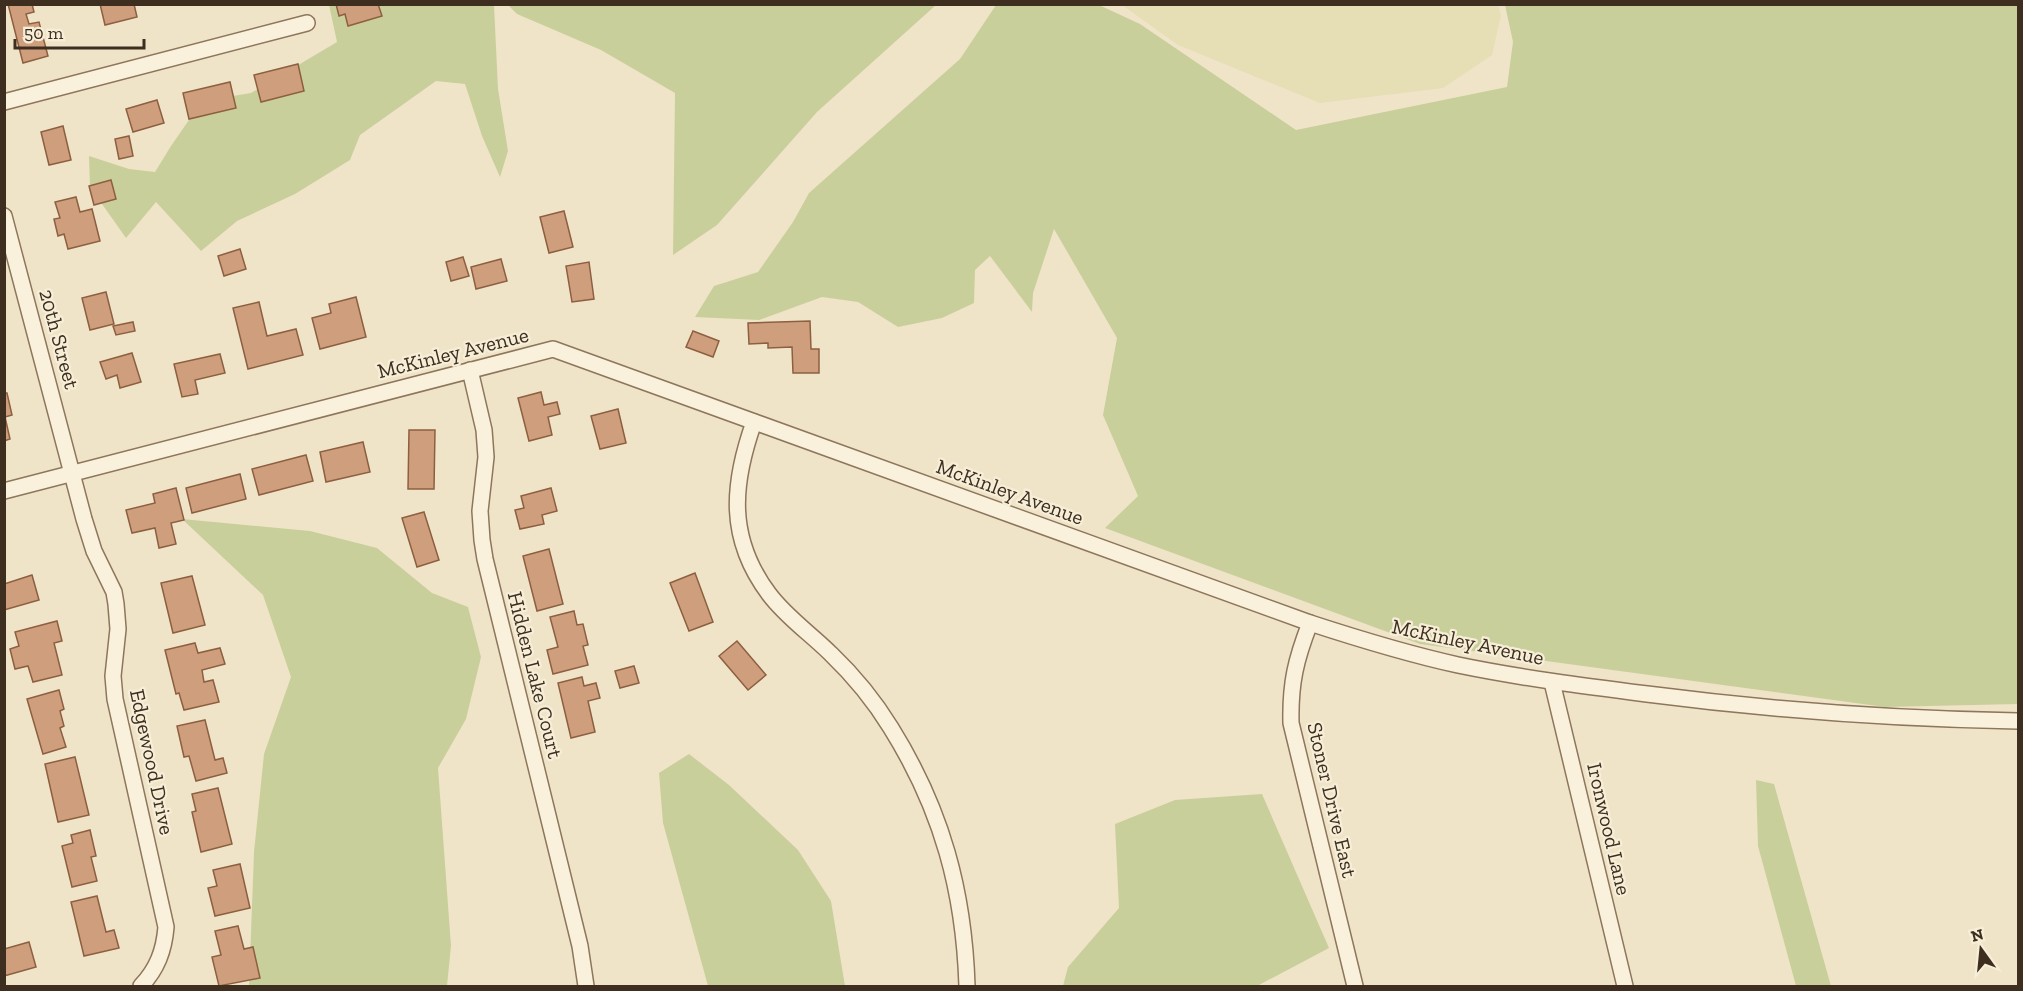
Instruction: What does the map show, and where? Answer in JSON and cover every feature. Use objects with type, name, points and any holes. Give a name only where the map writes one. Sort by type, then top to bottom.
[{"type":"street","points":[[4,102],[307,23]]},
{"type":"street","name":"20th Street","points":[[4,216],[72,473]]},
{"type":"street","name":"McKinley Avenue","points":[[4,490],[553,349],[1310,623],[1394,649],[1446,662],[1552,682],[1719,703],[1832,714],[1938,720],[2019,721]]},
{"type":"street","name":"Hidden Lake Court","points":[[470,370],[484,430],[486,457],[480,511],[483,549],[580,946],[586,987]]},
{"type":"street","points":[[754,422],[739,468],[736,493],[738,522],[745,549],[756,574],[770,595],[787,614],[833,655],[863,689],[890,726],[913,765],[933,808],[949,854],[963,921],[967,987]]},
{"type":"street","name":"Edgewood Drive","points":[[72,473],[94,551],[114,592],[118,629],[113,676],[115,699],[165,919],[164,945],[159,961],[141,987]]},
{"type":"street","name":"Stoner Drive East","points":[[1310,623],[1293,674],[1290,699],[1291,723],[1354,987]]},
{"type":"street","name":"Ironwood Lane","points":[[1552,682],[1624,987]]},
{"type":"shaded area","points":[[1498,4],[1501,15],[1492,55],[1443,88],[1320,103],[1178,45],[1122,5]]},
{"type":"green space","points":[[329,5],[494,5],[498,89],[508,151],[500,177],[482,136],[465,84],[436,81],[360,135],[350,160],[295,194],[237,221],[201,251],[156,202],[126,238],[90,187],[89,156],[129,169],[155,172],[202,101],[251,93],[337,42]]},
{"type":"green space","points":[[508,5],[936,5],[817,112],[717,225],[673,255],[675,93],[601,50],[517,14]]},
{"type":"green space","points":[[996,5],[1099,5],[1140,24],[1296,130],[1507,87],[1513,42],[1505,5],[2018,5],[2018,704],[1885,707],[1420,644],[1105,528],[1138,496],[1103,415],[1117,338],[1054,229],[1033,293],[1032,312],[990,256],[975,270],[974,303],[942,318],[898,327],[858,302],[822,297],[759,320],[695,317],[714,286],[758,272],[793,222],[809,193],[960,59]]},
{"type":"green space","points":[[182,519],[310,531],[377,548],[432,593],[468,607],[481,657],[466,719],[438,768],[451,946],[447,986],[249,986],[254,852],[264,754],[291,677],[263,595]]},
{"type":"green space","points":[[689,754],[729,785],[798,850],[831,901],[845,986],[708,986],[663,823],[659,773]]},
{"type":"green space","points":[[1756,780],[1774,784],[1831,986],[1796,986],[1758,846]]},
{"type":"green space","points":[[1262,794],[1329,948],[1257,986],[1063,986],[1068,967],[1119,908],[1115,824],[1175,800]]},
{"type":"building","points":[[8,4],[32,4],[34,12],[26,14],[29,24],[39,22],[48,56],[23,63]]},
{"type":"building","points":[[100,4],[134,4],[137,17],[105,25]]},
{"type":"building","points":[[336,4],[378,4],[382,16],[348,26],[345,14],[339,16]]},
{"type":"building","points":[[298,64],[304,91],[261,102],[254,75]]},
{"type":"building","points":[[230,82],[236,108],[189,119],[183,93]]},
{"type":"building","points":[[157,100],[164,123],[133,132],[126,109]]},
{"type":"building","points":[[63,126],[71,160],[49,165],[41,132]]},
{"type":"building","points":[[129,136],[133,156],[119,159],[115,139]]},
{"type":"building","points":[[111,180],[116,199],[94,205],[89,186]]},
{"type":"building","points":[[76,197],[80,212],[92,209],[100,241],[68,249],[64,234],[58,236],[54,219],[60,218],[55,202]]},
{"type":"building","points":[[564,211],[573,247],[549,253],[540,217]]},
{"type":"building","points":[[240,249],[246,269],[224,276],[218,256]]},
{"type":"building","points":[[463,257],[469,276],[451,281],[446,262]]},
{"type":"building","points":[[501,259],[507,281],[476,289],[471,267]]},
{"type":"building","points":[[589,262],[594,299],[572,302],[566,266]]},
{"type":"building","points":[[106,292],[114,324],[90,330],[82,298]]},
{"type":"building","points":[[356,297],[366,337],[320,349],[312,318],[331,313],[329,304]]},
{"type":"building","points":[[259,302],[267,336],[296,329],[303,355],[248,369],[233,308]]},
{"type":"building","points":[[810,321],[811,349],[819,349],[819,373],[793,373],[792,347],[768,348],[768,343],[749,344],[748,323]]},
{"type":"building","points":[[133,322],[135,331],[116,335],[113,326]]},
{"type":"building","points":[[693,331],[719,341],[713,357],[686,347]]},
{"type":"building","points":[[132,353],[141,382],[120,388],[117,375],[106,379],[100,362]]},
{"type":"building","points":[[220,354],[225,373],[195,380],[198,394],[182,397],[174,364]]},
{"type":"building","points":[[541,392],[544,405],[557,402],[560,414],[548,417],[552,435],[529,441],[518,398]]},
{"type":"building","points":[[4,393],[7,393],[12,415],[5,417],[10,439],[4,441]]},
{"type":"building","points":[[618,409],[626,443],[600,449],[591,416]]},
{"type":"building","points":[[409,430],[435,430],[434,489],[408,489]]},
{"type":"building","points":[[363,442],[370,472],[326,482],[320,452]]},
{"type":"building","points":[[306,455],[313,481],[259,495],[252,469]]},
{"type":"building","points":[[240,474],[246,499],[192,513],[186,488]]},
{"type":"building","points":[[176,488],[184,520],[171,523],[176,544],[159,548],[155,528],[132,533],[126,510],[155,503],[153,494]]},
{"type":"building","points":[[551,488],[557,511],[542,515],[544,524],[520,529],[515,510],[524,508],[521,496]]},
{"type":"building","points":[[424,512],[439,560],[417,567],[402,518]]},
{"type":"building","points":[[549,549],[563,604],[537,611],[523,556]]},
{"type":"building","points":[[695,573],[713,622],[689,631],[670,583]]},
{"type":"building","points":[[32,575],[39,600],[4,610],[4,584]]},
{"type":"building","points":[[192,576],[205,625],[173,633],[161,583]]},
{"type":"building","points":[[574,611],[577,625],[583,624],[588,645],[583,646],[588,665],[553,674],[547,650],[558,647],[550,617]]},
{"type":"building","points":[[57,621],[62,641],[54,643],[62,675],[33,682],[28,666],[15,669],[10,649],[19,646],[15,632]]},
{"type":"building","points":[[737,641],[766,675],[748,690],[719,656]]},
{"type":"building","points":[[195,643],[198,653],[220,648],[225,664],[202,670],[204,682],[213,680],[219,702],[184,710],[179,693],[176,694],[165,650]]},
{"type":"building","points":[[634,666],[639,683],[620,688],[615,671]]},
{"type":"building","points":[[582,677],[584,686],[596,683],[600,698],[588,701],[595,732],[571,738],[558,683]]},
{"type":"building","points":[[59,690],[64,709],[60,711],[64,726],[60,728],[66,747],[43,754],[27,699]]},
{"type":"building","points":[[205,720],[215,760],[223,758],[227,773],[196,781],[189,756],[184,757],[177,726]]},
{"type":"building","points":[[75,757],[89,815],[58,822],[45,764]]},
{"type":"building","points":[[218,788],[232,844],[201,852],[192,812],[196,811],[192,794]]},
{"type":"building","points":[[90,830],[96,856],[91,857],[97,881],[72,887],[62,846],[73,843],[71,835]]},
{"type":"building","points":[[240,864],[250,908],[215,916],[208,888],[217,886],[213,870]]},
{"type":"building","points":[[97,896],[106,932],[114,930],[119,948],[84,956],[71,902]]},
{"type":"building","points":[[238,926],[244,949],[253,947],[260,978],[219,986],[212,957],[221,955],[215,931]]},
{"type":"building","points":[[29,942],[36,967],[4,976],[4,949]]}]
